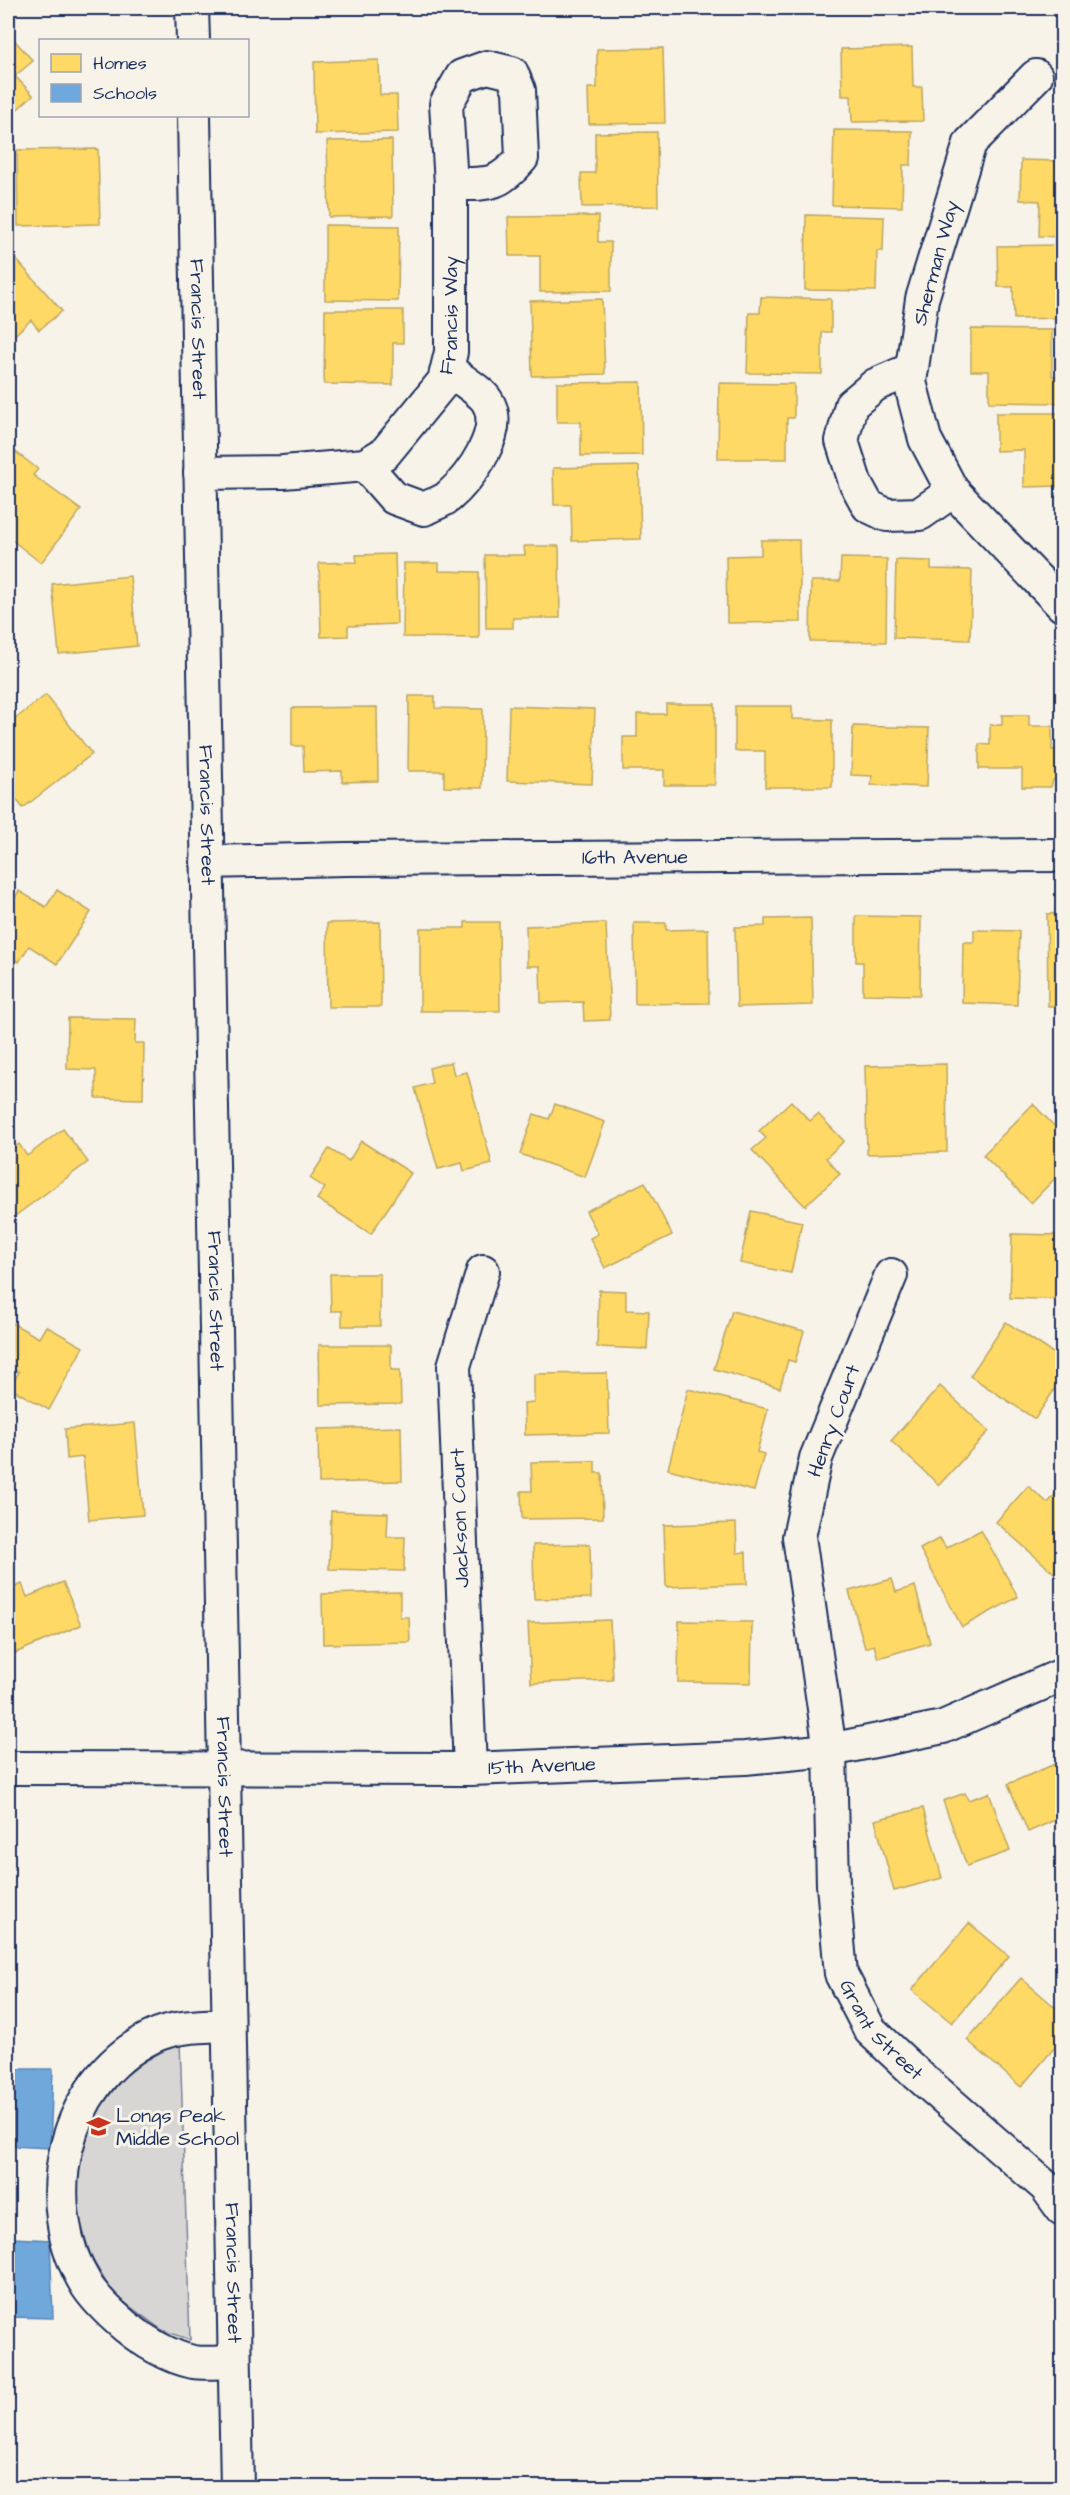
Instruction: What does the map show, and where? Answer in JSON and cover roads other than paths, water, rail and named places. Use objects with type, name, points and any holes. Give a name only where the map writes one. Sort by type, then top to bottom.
[{"type":"street","points":[[192,8],[193,39]]},
{"type":"street","name":"Sherman Way","points":[[1036,76],[970,143],[922,299],[910,382],[925,439],[953,491],[1062,605]]},
{"type":"street","name":"Francis Street","points":[[194,117],[237,2487]]},
{"type":"street","name":"Francis Way","points":[[365,465],[385,453],[444,381],[448,369],[452,352],[452,184]]},
{"type":"street","points":[[200,473],[284,472],[365,465],[394,498],[424,509],[447,498],[477,466],[490,436],[493,420],[487,400],[448,369]]},
{"type":"street","points":[[912,369],[875,386],[851,405],[842,441],[855,482],[868,506],[887,515],[920,514],[953,491]]},
{"type":"street","name":"16th Avenue","points":[[207,862],[346,859],[1062,855]]},
{"type":"street","name":"Jackson Court","points":[[471,1769],[454,1366],[483,1271]]},
{"type":"street","name":"Henry Court","points":[[830,1750],[800,1537],[816,1458],[891,1275]]},
{"type":"street","name":"15th Avenue","points":[[8,1768],[471,1769],[745,1758],[830,1750],[943,1727],[1062,1674]]},
{"type":"street","name":"Grant Street","points":[[830,1750],[833,1885],[841,1974],[870,2030],[918,2075],[1057,2189]]},
{"type":"street","points":[[228,2025],[188,2027],[154,2036],[124,2053],[84,2100],[72,2129],[60,2193],[64,2226],[74,2259],[88,2287],[110,2313],[141,2339],[175,2355],[193,2362],[234,2362]]},
{"type":"place","name":"Longs Peak Middle School","points":[[98,2127]]}]
